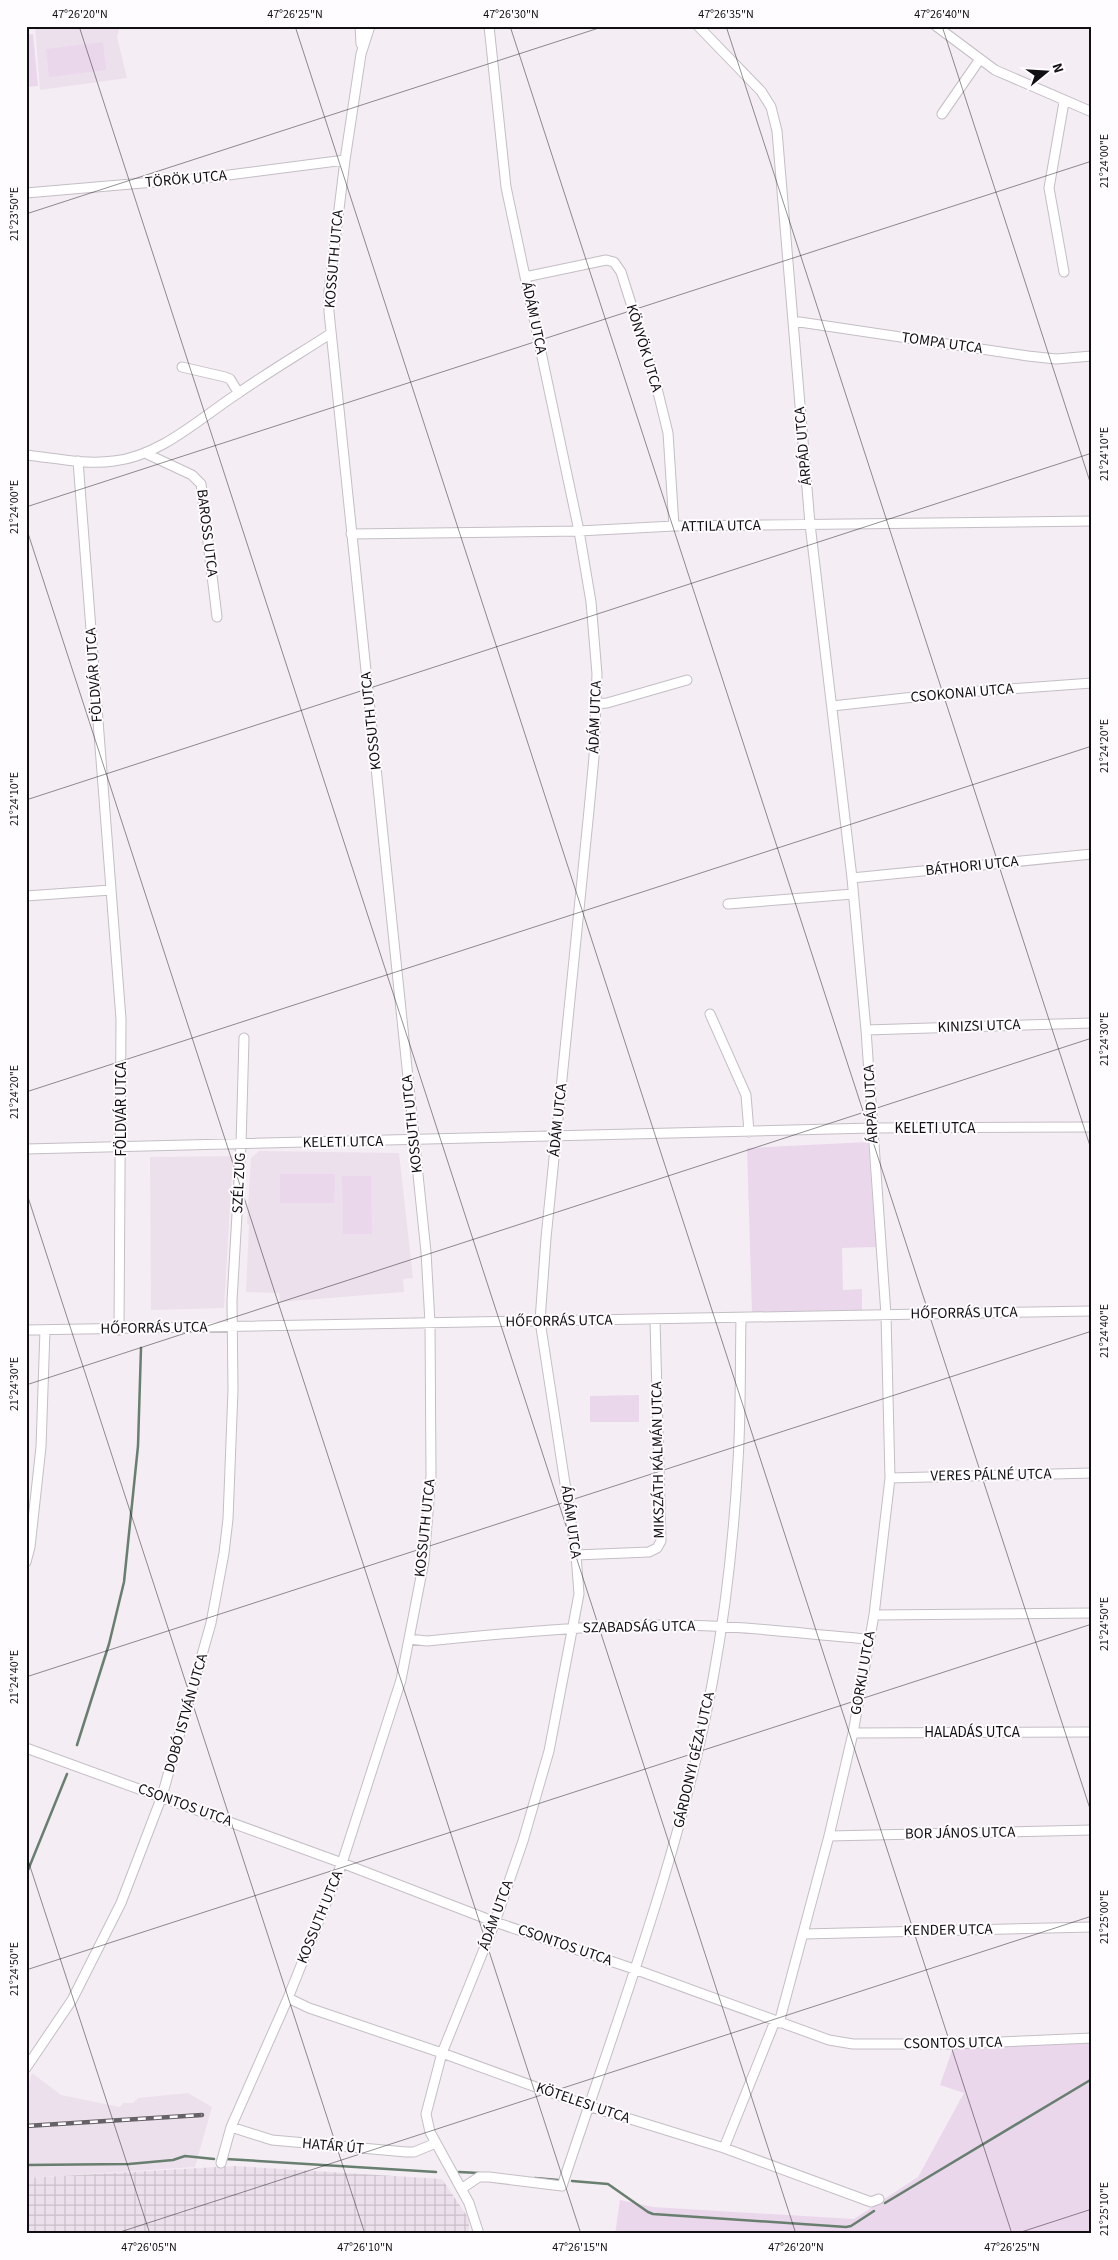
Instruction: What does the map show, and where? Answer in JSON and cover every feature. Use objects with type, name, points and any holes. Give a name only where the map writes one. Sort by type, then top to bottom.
[{"type":"street","points":[[361,26],[369,26]]},
{"type":"street","name":"KOSSUTH UTCA","points":[[221,2164],[231,2127],[288,1998],[342,1863],[401,1680],[424,1561],[431,1476],[430,1323],[426,1252],[330,334],[329,291],[360,54],[361,26]]},
{"type":"street","name":"KOSSUTH UTCA","points":[[360,54],[369,26]]},
{"type":"street","name":"ÁDÁM UTCA","points":[[479,2234],[475,2217],[430,2132],[426,2114],[442,2053],[495,1922],[523,1842],[549,1750],[579,1585],[540,1321],[556,1136],[594,756],[597,674],[591,602],[579,531],[506,187],[490,26]]},
{"type":"street","name":"ÁRPÁD UTCA","points":[[698,26],[761,91],[774,116],[810,524],[852,878],[866,1030],[886,1315]]},
{"type":"street","points":[[936,26],[995,70],[1064,102],[1092,112]]},
{"type":"street","points":[[942,114],[980,59]]},
{"type":"street","points":[[1064,102],[1050,188],[1064,272]]},
{"type":"street","name":"TÖRÖK UTCA","points":[[26,192],[213,177],[345,160]]},
{"type":"street","name":"KÖNYÖK UTCA","points":[[525,277],[606,260],[614,262],[621,272],[654,376],[668,433],[674,526]]},
{"type":"street","name":"TOMPA UTCA","points":[[793,321],[1037,357],[1056,359],[1092,356]]},
{"type":"street","points":[[26,455],[78,461],[114,461],[145,453],[167,442],[238,392],[330,334]]},
{"type":"street","points":[[182,367],[225,377],[234,383],[238,392]]},
{"type":"street","name":"BAROSS UTCA","points":[[145,453],[192,475],[201,484],[217,617]]},
{"type":"street","name":"FÖLDVÁR UTCA","points":[[78,461],[121,1019],[119,1330]]},
{"type":"street","name":"ATTILA UTCA","points":[[351,534],[579,531],[674,526],[1092,521]]},
{"type":"street","points":[[595,704],[607,703],[687,680]]},
{"type":"street","name":"CSOKONAI UTCA","points":[[832,706],[950,693],[1092,683]]},
{"type":"street","name":"BÁTHORI UTCA","points":[[852,878],[1092,854]]},
{"type":"street","points":[[26,896],[111,890]]},
{"type":"street","points":[[728,904],[853,894]]},
{"type":"street","points":[[710,1014],[746,1095],[749,1132]]},
{"type":"street","name":"KINIZSI UTCA","points":[[866,1030],[1092,1023]]},
{"type":"street","name":"SZÉL ZUG","points":[[233,1327],[232,1301],[241,1144],[244,1038]]},
{"type":"street","name":"KELETI UTCA","points":[[26,1149],[872,1128],[1092,1128]]},
{"type":"street","name":"HŐFORRÁS UTCA","points":[[26,1330],[119,1330],[1092,1311]]},
{"type":"street","name":"GORKIJ UTCA","points":[[724,2148],[777,2022],[804,1934],[853,1733],[874,1615],[890,1478],[886,1315]]},
{"type":"street","name":"GÁRDONYI GÉZA UTCA","points":[[461,2189],[479,2177],[562,2186],[634,1968],[680,1820],[703,1725],[720,1627],[728,1571],[738,1461],[741,1318]]},
{"type":"street","name":"MIKSZÁTH KÁLMÁN UTCA","points":[[576,1555],[649,1552],[657,1548],[661,1541],[655,1320]]},
{"type":"street","name":"DOBÓ ISTVÁN UTCA","points":[[26,2068],[72,2000],[99,1949],[120,1903],[162,1796],[212,1624],[229,1509],[233,1327]]},
{"type":"street","points":[[26,1562],[30,1547],[41,1447],[45,1330]]},
{"type":"street","name":"VERES PÁLNÉ UTCA","points":[[890,1478],[1092,1473]]},
{"type":"street","points":[[874,1615],[1092,1613]]},
{"type":"street","name":"SZABADSÁG UTCA","points":[[409,1639],[427,1641],[572,1628],[674,1625],[869,1639]]},
{"type":"street","name":"HALADÁS UTCA","points":[[853,1733],[1092,1732]]},
{"type":"street","name":"CSONTOS UTCA","points":[[26,1748],[162,1796],[495,1922],[634,1968],[829,2040],[852,2044],[951,2044],[1092,2038]]},
{"type":"street","name":"BOR JÁNOS UTCA","points":[[829,1836],[1092,1830]]},
{"type":"street","name":"KENDER UTCA","points":[[804,1934],[1092,1927]]},
{"type":"street","name":"KÖTELESI UTCA","points":[[288,1998],[309,2008],[442,2053],[588,2106],[724,2148],[870,2202],[879,2200]]},
{"type":"street","name":"HATÁR ÚT","points":[[231,2127],[272,2140],[388,2151],[414,2152],[436,2143]]},
{"type":"shaded area","points":[[35,26],[120,26],[117,37],[127,78],[40,90]]},
{"type":"shaded area","points":[[33,34],[38,86],[26,87],[26,35]]},
{"type":"shaded area","points":[[103,42],[106,70],[49,77],[46,49]]},
{"type":"shaded area","points":[[868,1142],[876,1247],[842,1248],[843,1290],[862,1289],[862,1310],[752,1312],[747,1148]]},
{"type":"shaded area","points":[[259,1151],[399,1153],[413,1278],[403,1279],[404,1292],[280,1302],[279,1293],[246,1292],[249,1225],[247,1224],[251,1158]]},
{"type":"shaded area","points":[[233,1156],[224,1308],[151,1310],[150,1157]]},
{"type":"shaded area","points":[[280,1174],[335,1174],[334,1203],[280,1203]]},
{"type":"shaded area","points":[[342,1176],[371,1176],[372,1234],[343,1234]]},
{"type":"shaded area","points":[[639,1395],[639,1422],[590,1422],[590,1396]]},
{"type":"shaded area","points":[[1092,2034],[1092,2234],[615,2234],[620,2200],[653,2207],[854,2219],[918,2177],[964,2093],[940,2085],[956,2039]]},
{"type":"shaded area","points":[[32,2073],[61,2095],[120,2107],[123,2103],[133,2103],[138,2098],[188,2093],[212,2107],[195,2167],[26,2178],[26,2092]]},
{"type":"shaded area","points":[[235,2166],[442,2179],[469,2219],[469,2234],[26,2234],[26,2178]]},
{"type":"waterway","points":[[77,1745],[109,1644],[124,1582],[138,1446],[141,1348]]},
{"type":"waterway","points":[[26,1875],[67,1774]]},
{"type":"waterway","points":[[885,2203],[1092,2079]]},
{"type":"waterway","points":[[26,2165],[129,2164],[173,2160],[185,2156],[214,2159]]},
{"type":"waterway","points":[[226,2159],[436,2172]]},
{"type":"waterway","points":[[459,2172],[479,2173]]},
{"type":"waterway","points":[[535,2178],[558,2180]]},
{"type":"waterway","points":[[572,2181],[608,2184],[653,2214],[846,2227],[851,2226],[874,2211]]},
{"type":"railway","points":[[26,2126],[202,2115]]}]
